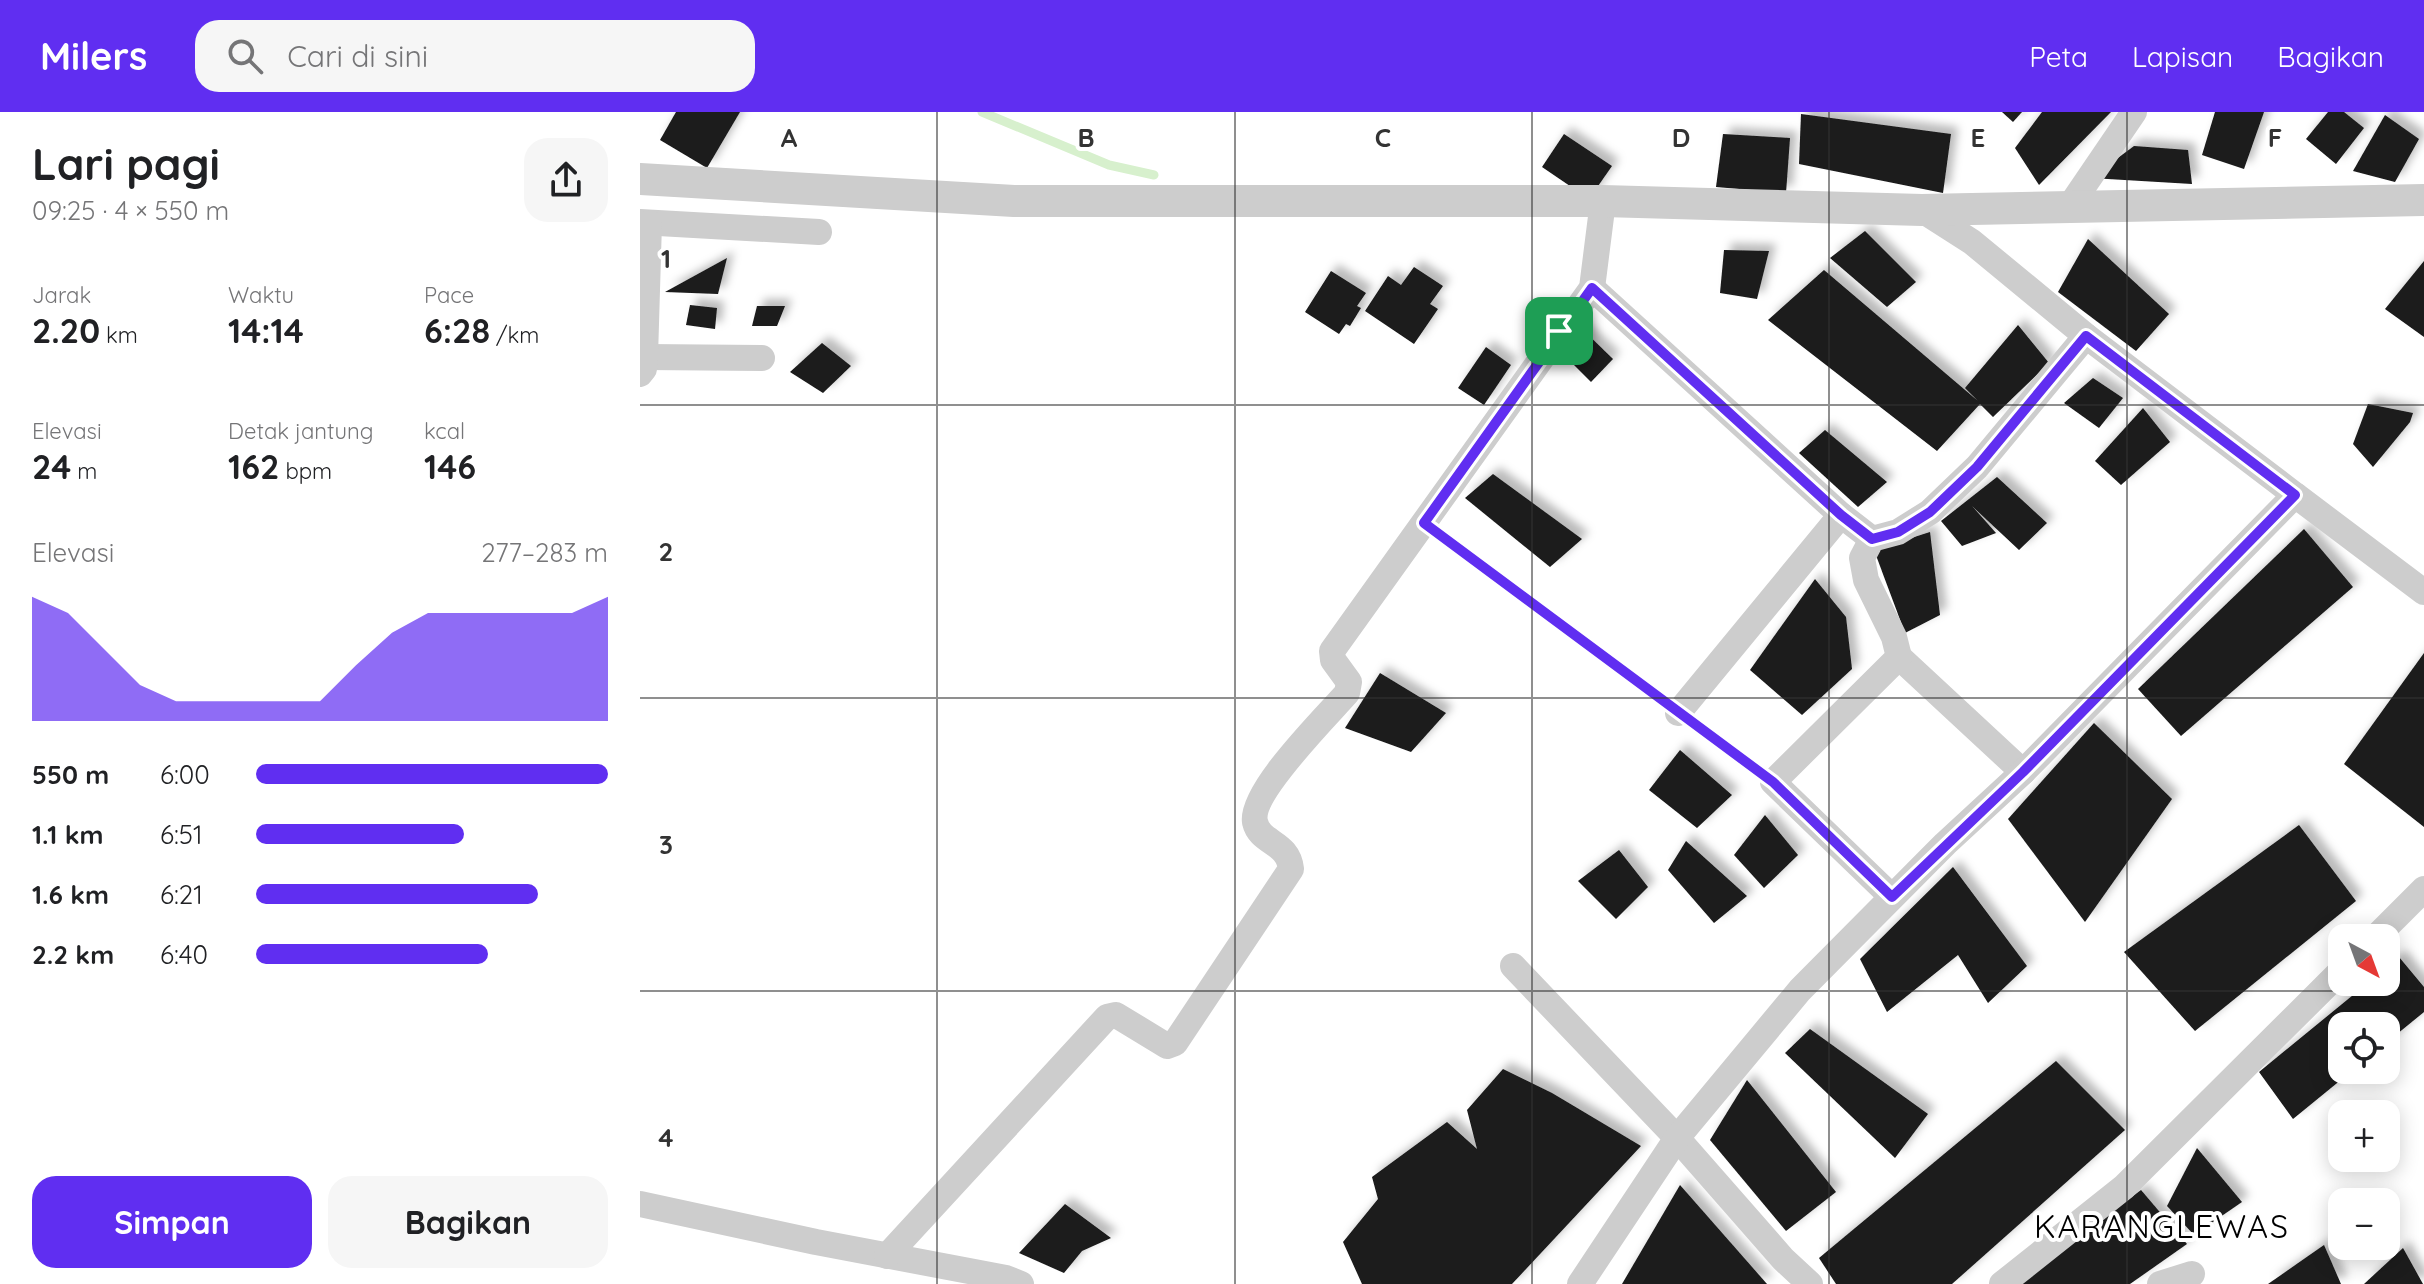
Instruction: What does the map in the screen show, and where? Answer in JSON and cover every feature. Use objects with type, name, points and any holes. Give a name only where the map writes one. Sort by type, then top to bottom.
[{"type":"street","points":[[2070,206],[2134,112]]},
{"type":"street","points":[[640,179],[1014,201],[1603,201],[1922,210],[2424,200]]},
{"type":"street","points":[[887,1256],[1107,1017],[1116,1015],[1167,1046],[1175,1043],[1291,869],[1286,851],[1261,834],[1255,825],[1254,811],[1260,797],[1347,693],[1349,682],[1333,660],[1332,651],[1592,288],[1603,201]]},
{"type":"street","points":[[1922,210],[1972,242],[2086,336],[2424,592]]},
{"type":"street","points":[[762,358],[643,365],[645,223],[819,232]]},
{"type":"street","points":[[1592,288],[1841,515],[1872,539]]},
{"type":"street","points":[[2023,772],[1899,657],[1894,637],[1866,580],[1862,558],[1872,539],[1898,532],[1930,512],[1977,467],[2086,336]]},
{"type":"street","points":[[1580,1284],[1677,1138],[1800,990],[2023,772],[2295,495]]},
{"type":"street","points":[[1678,713],[1841,515]]},
{"type":"street","points":[[1892,897],[1773,782],[1899,657]]},
{"type":"street","points":[[2389,924],[2424,889]]},
{"type":"street","points":[[1513,966],[1677,1138],[1783,1259],[1810,1284]]},
{"type":"street","points":[[2002,1284],[2124,1187],[2328,984]]},
{"type":"street","points":[[640,1204],[1006,1278],[1021,1284]]},
{"type":"street","points":[[2160,1284],[2192,1274]]},
{"type":"lane","points":[[1424,523],[1773,782]]},
{"type":"building","points":[[676,112],[740,112],[707,168],[660,140]]},
{"type":"building","points":[[2002,112],[2022,112],[2013,122]]},
{"type":"building","points":[[2042,112],[2111,112],[2039,185],[2015,148]]},
{"type":"building","points":[[2215,112],[2264,112],[2244,169],[2202,155]]},
{"type":"building","points":[[2328,112],[2344,112],[2364,128],[2336,164],[2306,139]]},
{"type":"building","points":[[1801,114],[1951,134],[1943,193],[1799,164]]},
{"type":"building","points":[[2385,115],[2419,139],[2395,182],[2353,171]]},
{"type":"building","points":[[1564,134],[1612,166],[1589,199],[1542,167]]},
{"type":"building","points":[[1723,134],[1790,138],[1786,193],[1716,187]]},
{"type":"building","points":[[2134,146],[2188,150],[2192,184],[2091,178]]},
{"type":"building","points":[[1865,231],[1916,282],[1887,307],[1830,258]]},
{"type":"building","points":[[2088,239],[2169,314],[2136,351],[2058,292]]},
{"type":"building","points":[[1724,250],[1769,251],[1757,299],[1720,293]]},
{"type":"building","points":[[727,258],[718,294],[665,292]]},
{"type":"building","points":[[2424,261],[2424,337],[2385,309]]},
{"type":"building","points":[[1414,267],[1443,286],[1430,304],[1438,309],[1414,344],[1365,311],[1388,276],[1401,285]]},
{"type":"building","points":[[1824,270],[1978,401],[1965,388],[2018,325],[2049,363],[1993,417],[1980,404],[1937,451],[1768,320]]},
{"type":"building","points":[[1331,271],[1366,293],[1357,306],[1361,308],[1350,326],[1346,324],[1339,334],[1305,312]]},
{"type":"building","points":[[690,305],[717,308],[715,329],[686,325]]},
{"type":"building","points":[[757,306],[785,306],[777,326],[752,326]]},
{"type":"building","points":[[1578,325],[1613,359],[1591,382],[1556,347]]},
{"type":"building","points":[[822,343],[851,366],[823,393],[790,372]]},
{"type":"building","points":[[1486,347],[1511,365],[1484,405],[1458,388]]},
{"type":"building","points":[[2093,378],[2123,398],[2099,428],[2064,403]]},
{"type":"building","points":[[2368,404],[2413,413],[2410,422],[2373,467],[2353,444]]},
{"type":"building","points":[[2143,408],[2170,442],[2121,485],[2095,461]]},
{"type":"building","points":[[1825,430],[1887,482],[1858,507],[1799,453]]},
{"type":"building","points":[[1493,474],[1582,539],[1550,567],[1465,498]]},
{"type":"building","points":[[1997,477],[2047,523],[2019,550],[1972,506],[1996,533],[1962,546],[1941,521]]},
{"type":"building","points":[[2304,529],[2353,587],[2181,736],[2138,689]]},
{"type":"building","points":[[1930,532],[1940,615],[1905,633],[1874,550]]},
{"type":"building","points":[[1815,579],[1846,617],[1852,669],[1802,715],[1750,670]]},
{"type":"building","points":[[2424,653],[2424,827],[2344,764]]},
{"type":"building","points":[[1380,673],[1446,713],[1411,752],[1345,728]]},
{"type":"building","points":[[2094,723],[2172,799],[2085,922],[2008,819]]},
{"type":"building","points":[[1680,750],[1732,795],[1697,828],[1649,790]]},
{"type":"building","points":[[1765,815],[1798,855],[1764,888],[1734,855]]},
{"type":"building","points":[[2299,825],[2356,901],[2195,1031],[2124,952]]},
{"type":"building","points":[[1686,841],[1747,896],[1714,923],[1668,870]]},
{"type":"building","points":[[1619,850],[1648,887],[1616,919],[1578,881]]},
{"type":"building","points":[[1953,867],[2027,966],[1988,1003],[1958,955],[1887,1012],[1860,959]]},
{"type":"building","points":[[2400,958],[2424,987],[2424,1012],[2400,1032],[2400,1012],[2332,1012],[2352,996],[2400,996]]},
{"type":"building","points":[[2328,1016],[2328,1084],[2336,1084],[2293,1119],[2259,1072]]},
{"type":"building","points":[[1810,1029],[1928,1114],[1895,1158],[1785,1053]]},
{"type":"building","points":[[2056,1061],[2125,1130],[1952,1284],[1836,1284],[1819,1258]]},
{"type":"building","points":[[1503,1069],[1552,1093],[1641,1146],[1512,1284],[1362,1284],[1343,1242],[1378,1199],[1372,1177],[1447,1122],[1477,1149],[1467,1110]]},
{"type":"building","points":[[1747,1080],[1836,1192],[1786,1231],[1710,1140]]},
{"type":"building","points":[[2197,1148],[2242,1202],[2194,1235],[2167,1206]]},
{"type":"building","points":[[1680,1185],[1767,1284],[1622,1284]]},
{"type":"building","points":[[2141,1190],[2187,1244],[2130,1284],[2017,1284]]},
{"type":"building","points":[[1065,1204],[1111,1238],[1082,1251],[1064,1273],[1019,1253]]},
{"type":"building","points":[[2324,1245],[2341,1284],[2268,1284]]},
{"type":"building","points":[[2403,1248],[2423,1284],[2364,1284],[2390,1260],[2400,1260]]},
{"type":"waterway","points":[[982,112],[1109,165],[1154,175]]},
{"type":"district","name":"KARANGLEWAS","points":[[2162,1226]]},
{"type":"route","points":[[1592,288],[1841,515],[1872,539],[1898,532],[1930,512],[1977,467],[2086,336],[2295,495],[2023,772],[1892,897],[1773,782],[1424,523],[1559,331],[1592,288]]}]
